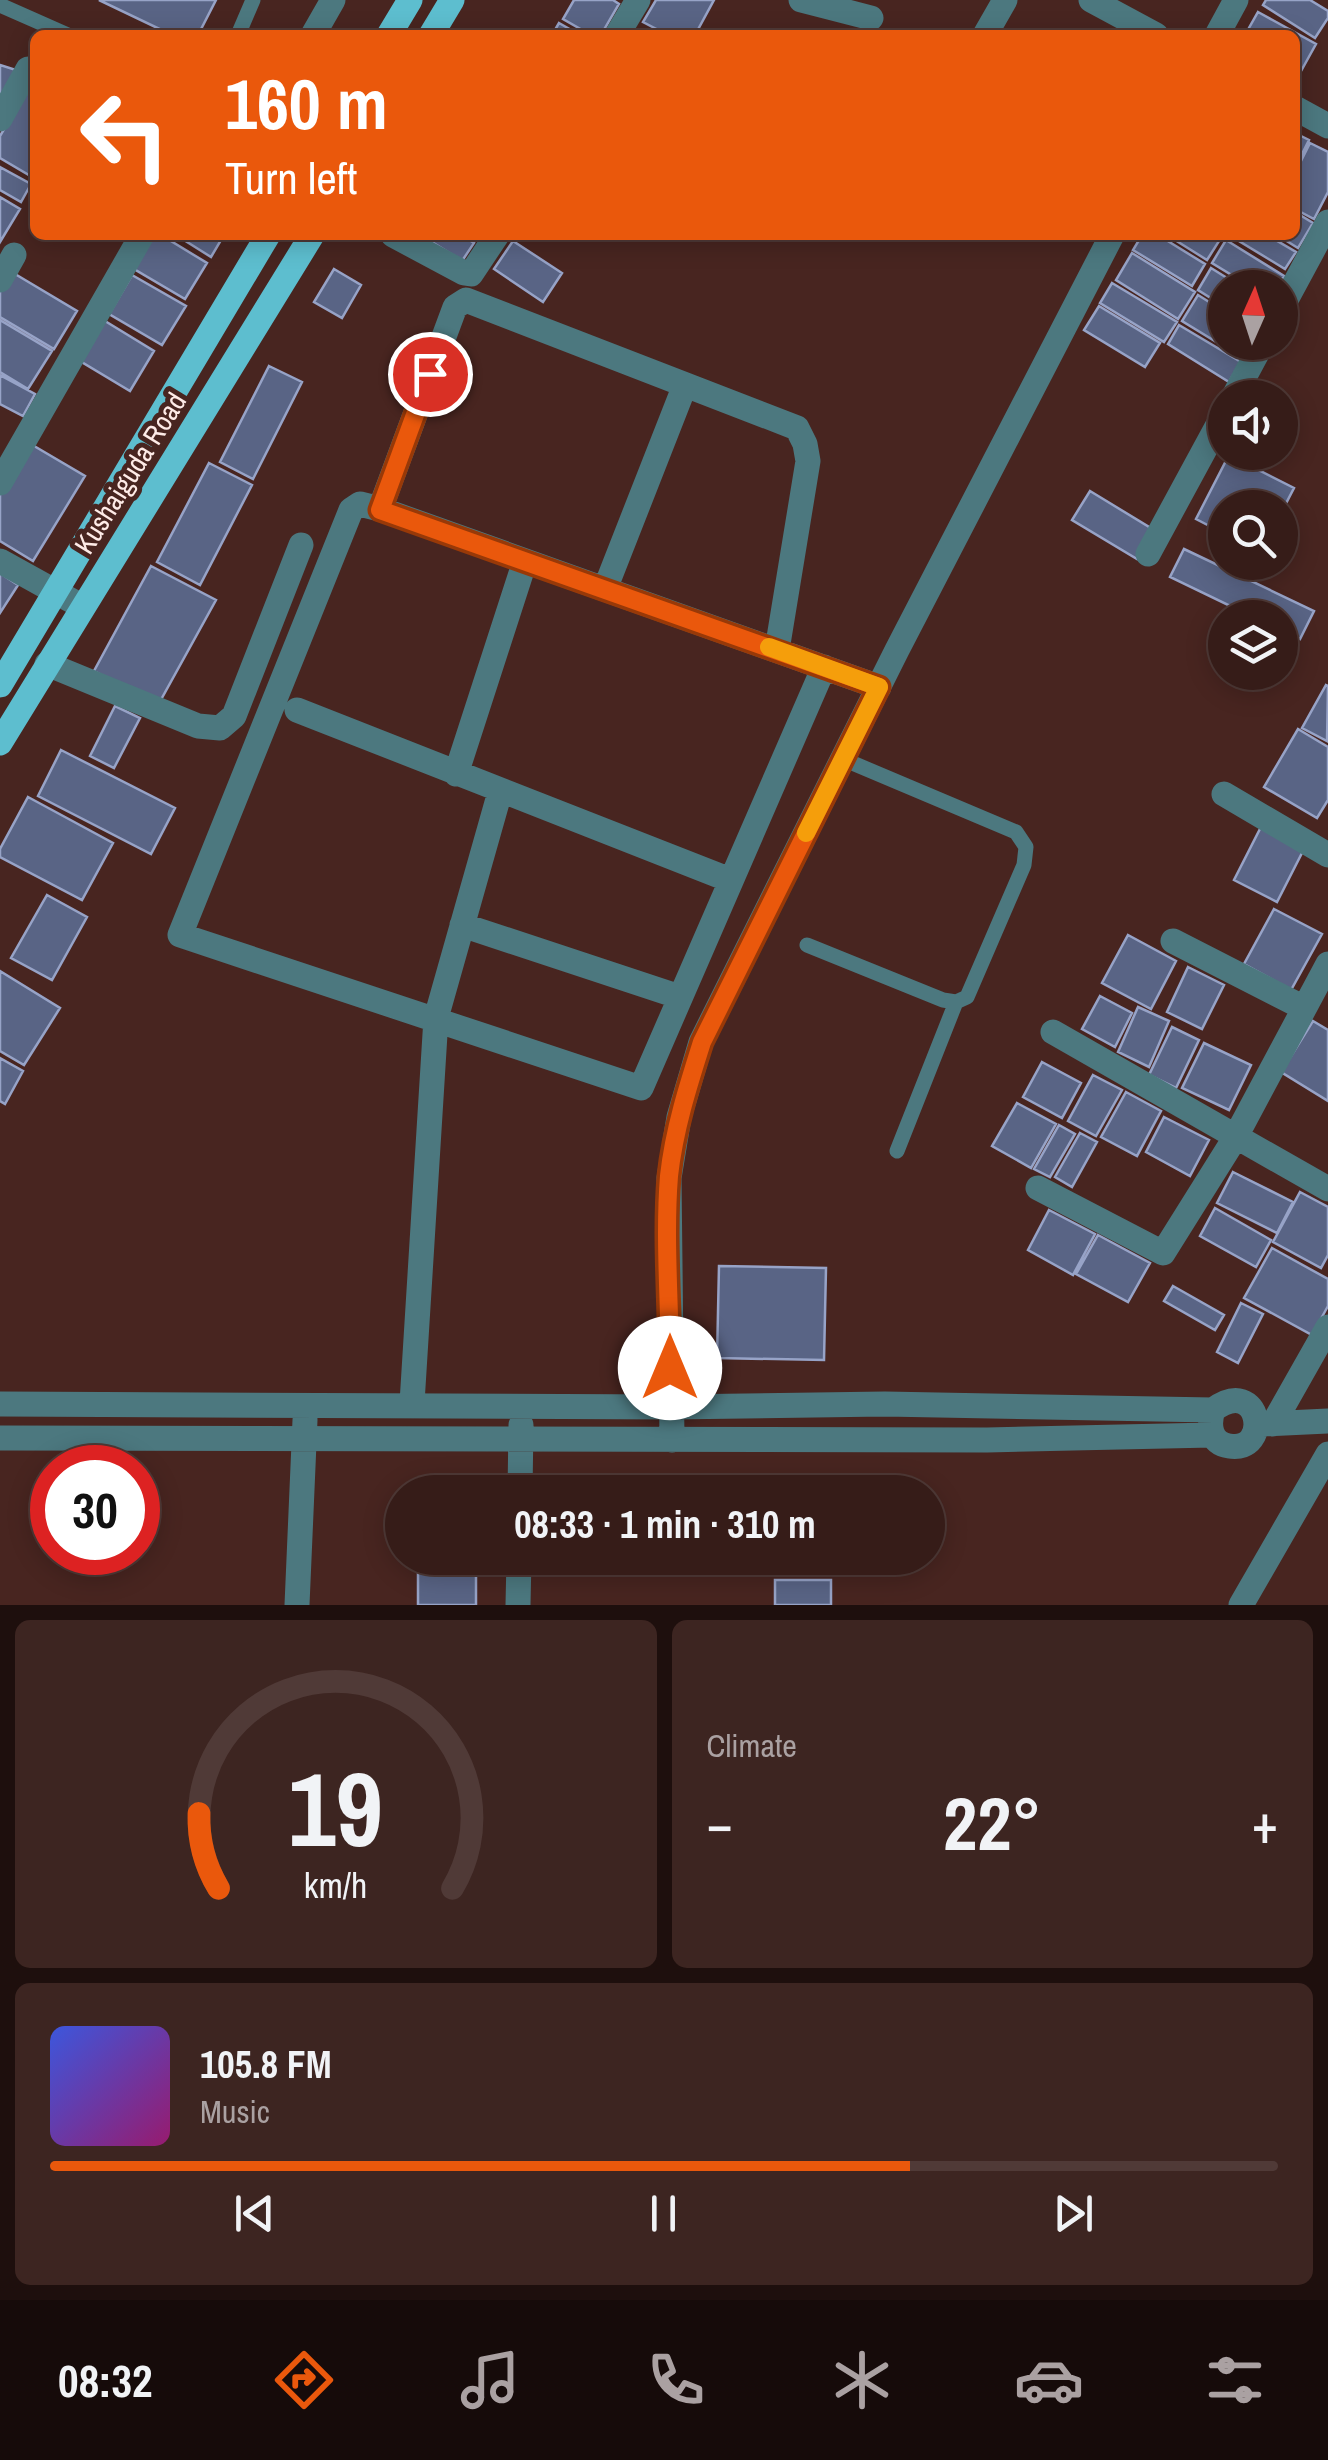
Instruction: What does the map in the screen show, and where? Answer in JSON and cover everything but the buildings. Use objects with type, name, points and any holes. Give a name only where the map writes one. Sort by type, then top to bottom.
[{"type":"main road","points":[[392,30],[410,0]]},
{"type":"main road","points":[[434,30],[452,0]]},
{"type":"main road","name":"Kushaiguda Road","points":[[0,686],[265,240]]},
{"type":"main road","name":"Kushaiguda Road","points":[[0,744],[309,240]]},
{"type":"street","points":[[315,30],[333,0]]},
{"type":"street","points":[[620,30],[638,0]]},
{"type":"street","points":[[801,0],[871,18]]},
{"type":"street","points":[[988,30],[1006,0]]},
{"type":"street","points":[[1091,0],[1147,30]]},
{"type":"street","points":[[1220,30],[1236,0]]},
{"type":"street","points":[[0,118],[28,69]]},
{"type":"street","points":[[1300,111],[1328,126]]},
{"type":"street","points":[[1298,278],[1328,222]]},
{"type":"street","points":[[0,483],[139,240]]},
{"type":"street","points":[[402,240],[472,274],[493,240]]},
{"type":"street","points":[[672,1440],[669,1178],[678,1117],[702,1042],[1109,240]]},
{"type":"street","points":[[0,280],[14,255]]},
{"type":"street","points":[[380,510],[455,307],[466,300],[797,428],[808,461],[778,650]]},
{"type":"street","points":[[605,590],[685,385]]},
{"type":"street","points":[[1148,554],[1208,443]]},
{"type":"street","points":[[824,667],[641,1088],[180,935],[351,510],[360,504],[778,650],[879,687]]},
{"type":"street","points":[[48,664],[198,726],[220,728],[234,716],[301,545]]},
{"type":"street","points":[[0,560],[83,607]]},
{"type":"street","points":[[456,774],[525,561]]},
{"type":"street","points":[[297,710],[730,880]]},
{"type":"street","points":[[412,1403],[436,1018],[500,792]]},
{"type":"street","points":[[1224,794],[1328,855]]},
{"type":"street","points":[[462,925],[680,997]]},
{"type":"street","points":[[1173,941],[1304,1008]]},
{"type":"street","points":[[1038,1188],[1163,1252],[1234,1138],[1328,964]]},
{"type":"street","points":[[1053,1032],[1328,1189]]},
{"type":"street","points":[[1212,1423],[1223,1446],[1239,1447],[1252,1439],[1328,1327]]},
{"type":"street","points":[[0,1438],[521,1441],[1150,1438],[1212,1423],[1225,1400],[1241,1400],[1265,1424]]},
{"type":"street","points":[[297,1605],[306,1403]]},
{"type":"street","points":[[0,1404],[885,1404],[1149,1410],[1212,1423]]},
{"type":"street","points":[[520,1475],[521,1405]]},
{"type":"street","points":[[1149,1410],[1153,1422],[1150,1438]]},
{"type":"street","points":[[1265,1424],[1328,1421]]},
{"type":"street","points":[[1241,1605],[1328,1454]]},
{"type":"street","points":[[518,1605],[519,1575]]},
{"type":"lane","points":[[240,30],[253,0]]},
{"type":"lane","points":[[0,5],[57,30]]},
{"type":"lane","points":[[807,946],[956,1002],[967,997],[1024,865],[1026,847],[1016,832],[843,758]]},
{"type":"lane","points":[[897,1151],[956,1002]]},
{"type":"slow traffic","points":[[769,647],[879,687],[806,833]]},
{"type":"route","points":[[430,374],[380,510],[879,687],[702,1042],[678,1117],[669,1178],[670,1368]]}]
